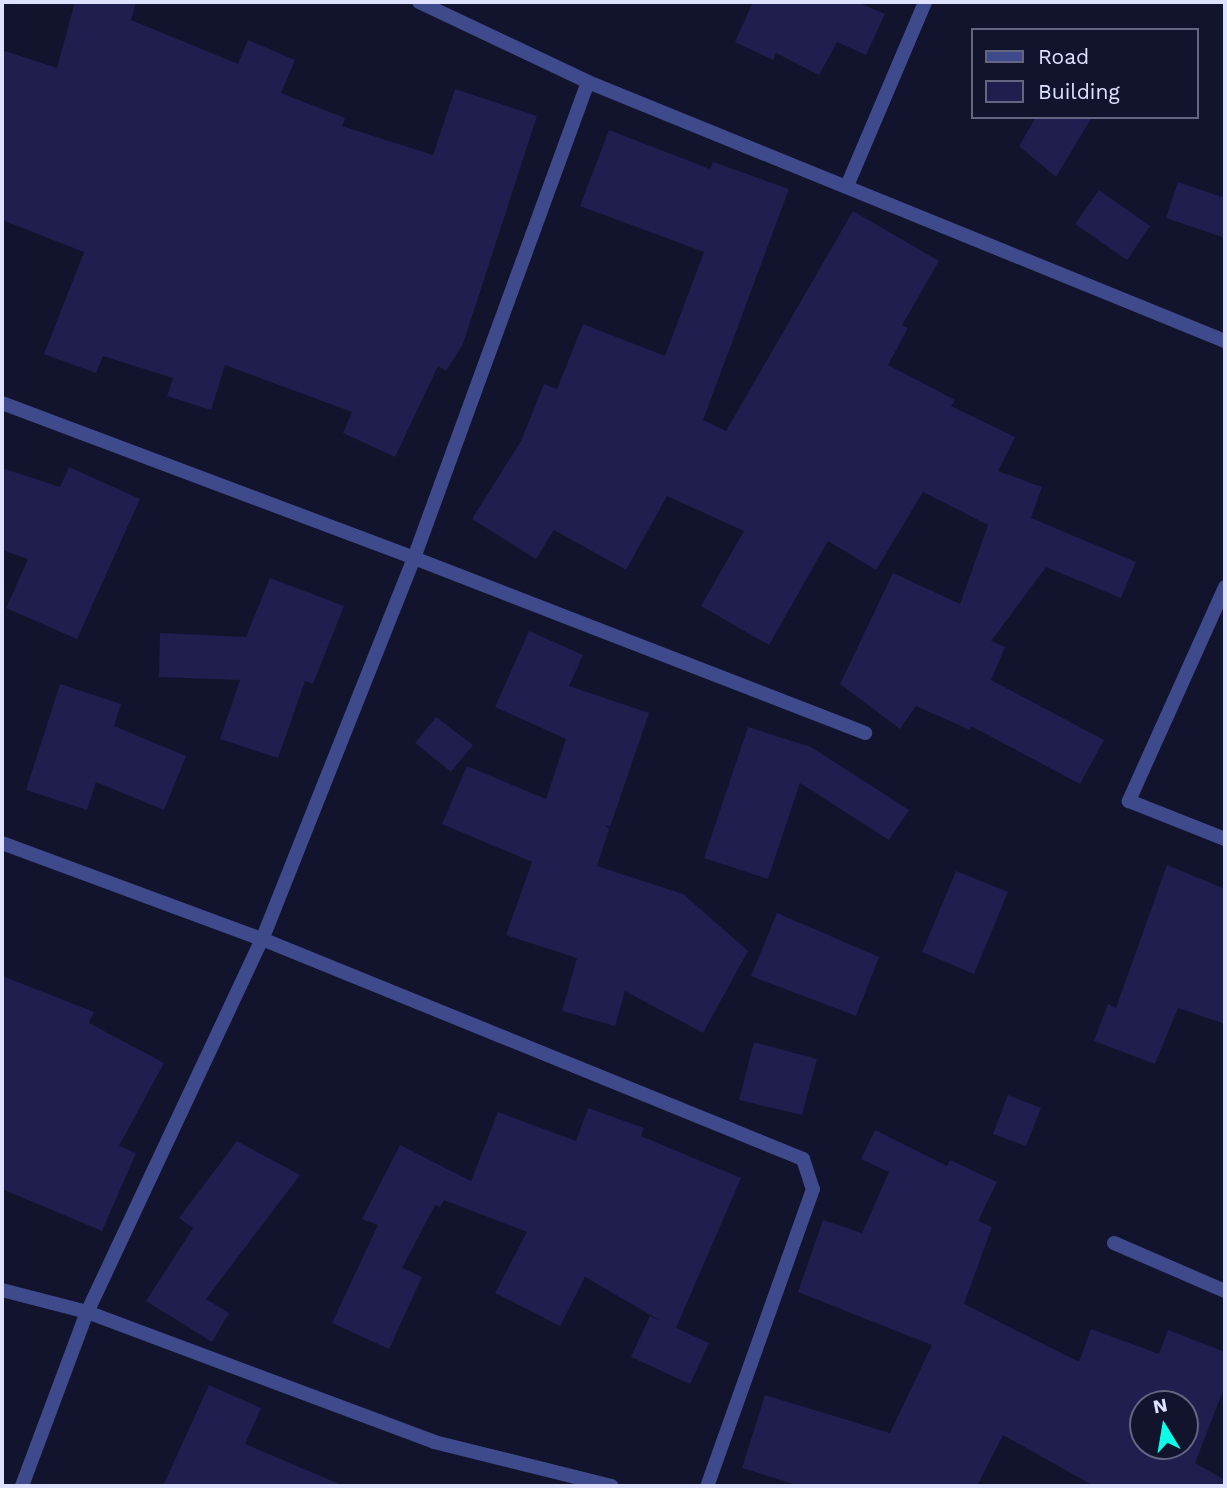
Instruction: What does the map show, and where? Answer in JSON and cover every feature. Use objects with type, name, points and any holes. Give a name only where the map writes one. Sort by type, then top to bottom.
[{"type":"street","points":[[419,2],[588,82],[1225,341]]},
{"type":"street","points":[[847,186],[925,2]]},
{"type":"street","points":[[22,1486],[87,1312],[262,939],[414,558],[588,82]]},
{"type":"street","points":[[2,402],[865,733]]},
{"type":"street","points":[[1225,587],[1129,801],[1225,839]]},
{"type":"street","points":[[2,843],[262,939],[803,1158],[813,1189],[707,1486]]},
{"type":"street","points":[[1114,1243],[1225,1291]]},
{"type":"street","points":[[2,1290],[87,1312],[434,1441],[612,1486]]},
{"type":"building","points":[[75,2],[136,2],[131,20],[238,64],[248,40],[295,60],[281,93],[345,118],[342,126],[433,155],[455,89],[537,116],[463,344],[446,371],[438,366],[395,457],[343,433],[352,412],[225,365],[211,410],[167,396],[173,378],[103,356],[96,373],[44,354],[84,252],[2,220],[2,50],[57,68]]},
{"type":"building","points":[[753,2],[857,2],[885,14],[866,55],[837,42],[819,75],[776,53],[773,60],[735,42]]},
{"type":"building","points":[[1035,119],[1091,119],[1056,177],[1019,146]]},
{"type":"building","points":[[609,130],[710,169],[713,162],[789,189],[703,420],[726,431],[853,211],[939,261],[902,325],[908,328],[888,365],[955,400],[951,406],[1015,437],[998,471],[1042,487],[1031,518],[1136,562],[1121,598],[1046,567],[991,641],[1005,647],[991,680],[1104,740],[1080,784],[971,726],[970,730],[916,706],[900,729],[840,684],[893,573],[960,604],[988,525],[923,492],[876,570],[828,541],[769,645],[701,606],[744,531],[667,496],[626,570],[554,530],[536,559],[472,519],[521,441],[544,384],[557,389],[583,324],[665,356],[704,252],[580,206]]},
{"type":"building","points":[[1178,182],[1225,198],[1225,238],[1166,218]]},
{"type":"building","points":[[1099,190],[1150,226],[1127,260],[1075,224]]},
{"type":"building","points":[[69,467],[140,499],[77,639],[6,608],[28,559],[2,550],[2,468],[60,487]]},
{"type":"building","points":[[270,578],[344,606],[313,684],[305,681],[278,758],[220,739],[240,680],[159,677],[160,633],[246,637]]},
{"type":"building","points":[[529,631],[583,655],[569,686],[649,713],[610,827],[605,825],[609,829],[597,866],[683,894],[748,951],[703,1033],[625,991],[615,1026],[562,1011],[577,958],[506,935],[532,862],[442,824],[467,766],[546,799],[566,739],[495,707]]},
{"type":"building","points":[[60,684],[121,704],[114,726],[186,756],[164,810],[96,782],[87,810],[26,790]]},
{"type":"building","points":[[436,717],[473,745],[451,772],[415,743]]},
{"type":"building","points":[[748,727],[811,747],[909,810],[889,840],[800,783],[768,879],[704,858]]},
{"type":"building","points":[[1167,865],[1225,889],[1225,1024],[1178,1008],[1155,1064],[1094,1041],[1108,1004],[1116,1008]]},
{"type":"building","points":[[956,871],[1008,892],[974,974],[922,952]]},
{"type":"building","points":[[777,913],[879,957],[856,1016],[751,976]]},
{"type":"building","points":[[2,976],[94,1012],[89,1023],[164,1063],[119,1146],[136,1153],[102,1231],[2,1189]]},
{"type":"building","points":[[754,1042],[817,1059],[802,1115],[739,1100]]},
{"type":"building","points":[[1008,1095],[1041,1108],[1026,1146],[993,1134]]},
{"type":"building","points":[[588,1108],[644,1128],[641,1136],[741,1178],[676,1328],[709,1343],[690,1384],[631,1357],[650,1316],[661,1321],[585,1277],[560,1326],[495,1293],[527,1232],[444,1200],[440,1207],[435,1205],[402,1268],[422,1277],[389,1349],[332,1323],[378,1225],[362,1219],[400,1145],[471,1181],[498,1112],[576,1141]]},
{"type":"building","points":[[875,1130],[947,1166],[950,1160],[997,1182],[978,1221],[992,1227],[964,1304],[1079,1362],[1091,1329],[1159,1354],[1168,1330],[1225,1352],[1225,1386],[1199,1453],[1199,1390],[1129,1390],[1129,1460],[1196,1460],[1195,1463],[1225,1480],[1225,1486],[1094,1486],[1003,1435],[977,1486],[800,1486],[742,1468],[765,1395],[890,1433],[932,1345],[798,1292],[823,1220],[862,1233],[889,1172],[861,1159]]},
{"type":"building","points":[[237,1141],[300,1175],[206,1299],[229,1313],[212,1342],[146,1301],[193,1228],[179,1218]]},
{"type":"building","points":[[209,1385],[261,1408],[245,1444],[344,1486],[163,1486]]}]
